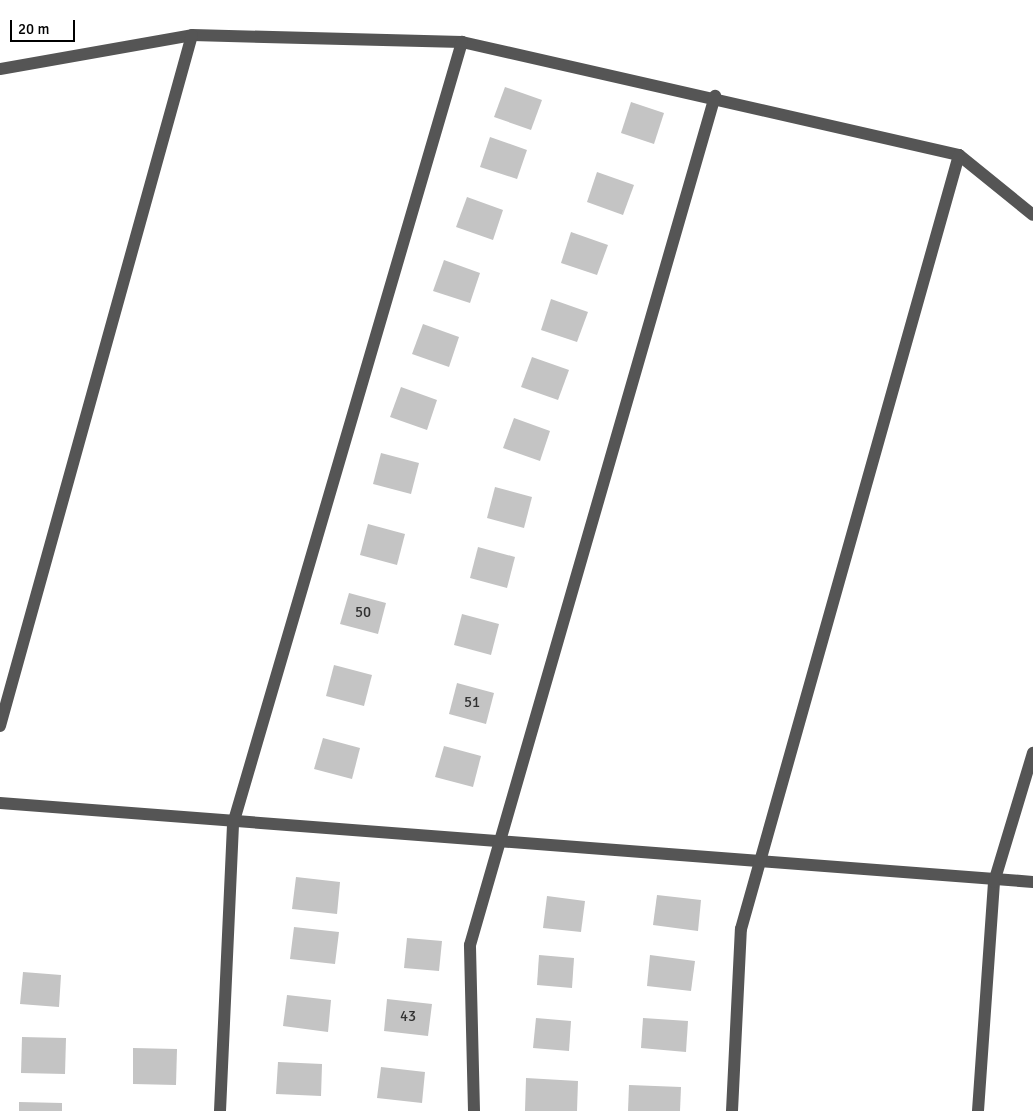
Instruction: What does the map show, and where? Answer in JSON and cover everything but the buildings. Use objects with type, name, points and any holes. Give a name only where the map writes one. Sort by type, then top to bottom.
[{"type":"street","points":[[0,726],[192,35]]},
{"type":"street","points":[[0,69],[192,35],[462,42],[959,155],[1033,215]]},
{"type":"street","points":[[220,1111],[234,821],[462,42]]},
{"type":"street","points":[[474,1111],[470,945],[714,98]]},
{"type":"street","points":[[732,1111],[741,929],[959,155]]},
{"type":"street","points":[[978,1111],[995,879],[1033,753]]},
{"type":"street","points":[[0,803],[1033,882]]}]
